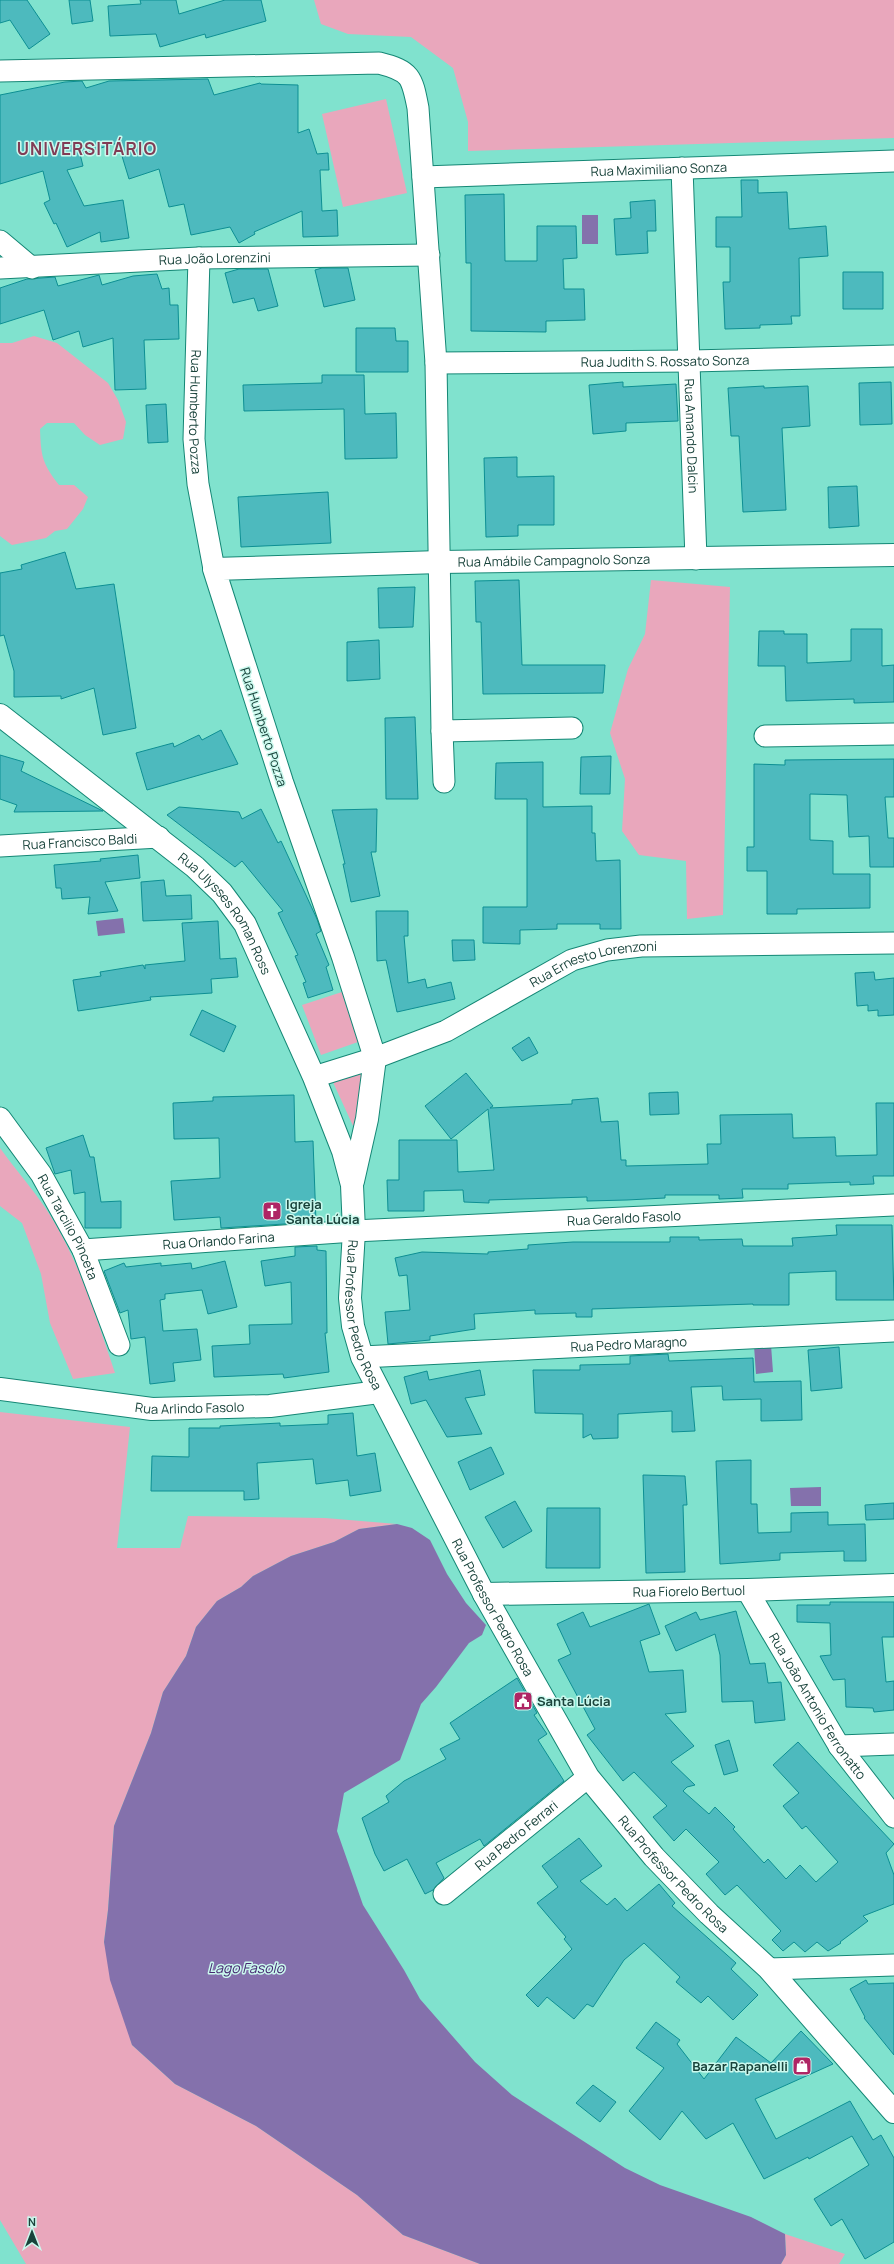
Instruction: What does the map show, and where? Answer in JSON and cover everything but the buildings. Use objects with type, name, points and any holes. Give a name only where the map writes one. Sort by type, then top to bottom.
[{"type":"street","points":[[0,71],[378,63],[400,68],[413,84],[418,108],[430,255],[436,363],[444,782]]},
{"type":"street","name":"Rua Maximiliano Sonza","points":[[423,177],[894,161]]},
{"type":"street","name":"Rua Amando Dalcin","points":[[682,168],[691,361],[696,559]]},
{"type":"street","points":[[0,241],[32,268]]},
{"type":"street","name":"Rua João Lorenzini","points":[[0,268],[32,268],[199,258],[430,255]]},
{"type":"street","name":"Rua Humberto Pozza","points":[[199,258],[194,439],[198,484],[214,569],[282,782],[343,957],[375,1058],[367,1119],[352,1185]]},
{"type":"street","name":"Rua Judith S. Rossato Sonza","points":[[436,363],[691,361],[894,356]]},
{"type":"street","name":"Rua Amábile Campagnolo Sonza","points":[[214,569],[440,562],[894,555]]},
{"type":"street","name":"Rua Ulysses Roman Ross","points":[[0,715],[159,837],[196,867],[222,893],[245,924],[314,1077],[343,1151],[352,1185]]},
{"type":"street","points":[[442,731],[572,728]]},
{"type":"street","points":[[765,736],[894,734]]},
{"type":"street","name":"Rua Francisco Baldi","points":[[0,846],[159,837]]},
{"type":"street","name":"Rua Ernesto Lorenzoni","points":[[314,1077],[375,1058],[446,1031],[572,960],[607,950],[641,946],[894,943]]},
{"type":"street","name":"Rua Tarcilio Pinceta","points":[[0,1118],[41,1174],[83,1250],[119,1345]]},
{"type":"street","name":"Rua Professor Pedro Rosa","points":[[352,1185],[354,1231],[350,1298],[353,1326],[362,1357],[484,1594],[588,1777],[654,1858],[708,1914],[769,1969],[894,2112]]},
{"type":"street","name":"Rua Geraldo Fasolo","points":[[354,1231],[894,1205]]},
{"type":"street","name":"Rua Orlando Farina","points":[[83,1250],[354,1231]]},
{"type":"street","name":"Rua Pedro Maragno","points":[[362,1357],[894,1332]]},
{"type":"street","name":"Rua Arlindo Fasolo","points":[[0,1389],[152,1409],[270,1406],[379,1392]]},
{"type":"street","name":"Rua Fiorelo Bertuol","points":[[484,1594],[747,1590],[894,1585]]},
{"type":"street","name":"Rua João Antonio Ferronatto","points":[[747,1590],[839,1746],[894,1817]]},
{"type":"street","points":[[839,1746],[894,1744]]},
{"type":"street","name":"Rua Pedro Ferrari","points":[[444,1894],[588,1777]]},
{"type":"street","points":[[769,1969],[894,1965]]},
{"type":"shaded area","points":[[314,0],[894,0],[894,138],[468,151],[468,122],[453,68],[411,37],[348,34],[321,24]]},
{"type":"shaded area","points":[[386,99],[407,193],[343,207],[322,114]]},
{"type":"shaded area","points":[[34,336],[57,343],[108,383],[118,400],[126,422],[123,439],[100,445],[85,435],[74,423],[47,423],[40,429],[42,453],[46,465],[53,477],[59,485],[74,485],[88,497],[83,509],[67,529],[55,531],[46,538],[12,545],[0,536],[0,343],[12,343]]},
{"type":"shaded area","points":[[651,580],[730,587],[723,915],[687,919],[686,861],[639,855],[622,831],[625,779],[610,733],[628,669],[645,634]]},
{"type":"shaded area","points":[[342,992],[358,1042],[321,1055],[302,1005]]},
{"type":"shaded area","points":[[364,1069],[354,1128],[332,1080]]},
{"type":"shaded area","points":[[0,1148],[46,1209],[58,1228],[86,1289],[115,1373],[73,1379],[50,1323],[41,1274],[22,1223],[0,1206]]},
{"type":"shaded area","points":[[0,1412],[130,1427],[117,1548],[180,1548],[188,1516],[325,1518],[397,1524],[359,1529],[334,1542],[291,1556],[253,1576],[241,1587],[217,1601],[196,1627],[186,1656],[163,1692],[151,1733],[114,1826],[108,1910],[104,1942],[132,2045],[175,2084],[256,2126],[357,2195],[403,2235],[480,2264],[26,2264],[0,2220]]},
{"type":"shaded area","points":[[785,2234],[845,2254],[839,2264],[781,2264],[786,2255]]},
{"type":"water","points":[[582,215],[598,215],[598,244],[582,244]]},
{"type":"water","points":[[123,918],[125,933],[98,936],[96,921]]},
{"type":"water","points":[[771,1345],[773,1372],[756,1374],[754,1346]]},
{"type":"water","points":[[821,1487],[821,1506],[791,1506],[790,1488]]},
{"type":"water","name":"Lago Fasolo","points":[[397,1524],[412,1528],[430,1540],[447,1574],[466,1603],[486,1625],[482,1635],[469,1643],[436,1687],[421,1704],[400,1760],[344,1793],[337,1831],[363,1905],[404,1970],[420,1999],[475,2062],[512,2095],[625,2168],[660,2185],[751,2217],[785,2234],[786,2255],[781,2264],[480,2264],[403,2235],[357,2195],[256,2126],[175,2084],[132,2045],[110,1980],[104,1942],[108,1910],[114,1826],[151,1733],[163,1692],[186,1656],[196,1627],[217,1601],[241,1587],[253,1576],[291,1556],[334,1542],[359,1529]]},
{"type":"place","name":"Igreja Santa Lúcia","points":[[272,1211]]},
{"type":"place","name":"Santa Lúcia","points":[[523,1701]]},
{"type":"place","name":"Bazar Rapanelli","points":[[802,2066]]},
{"type":"district","name":"UNIVERSITÁRIO","points":[[87,149]]}]
